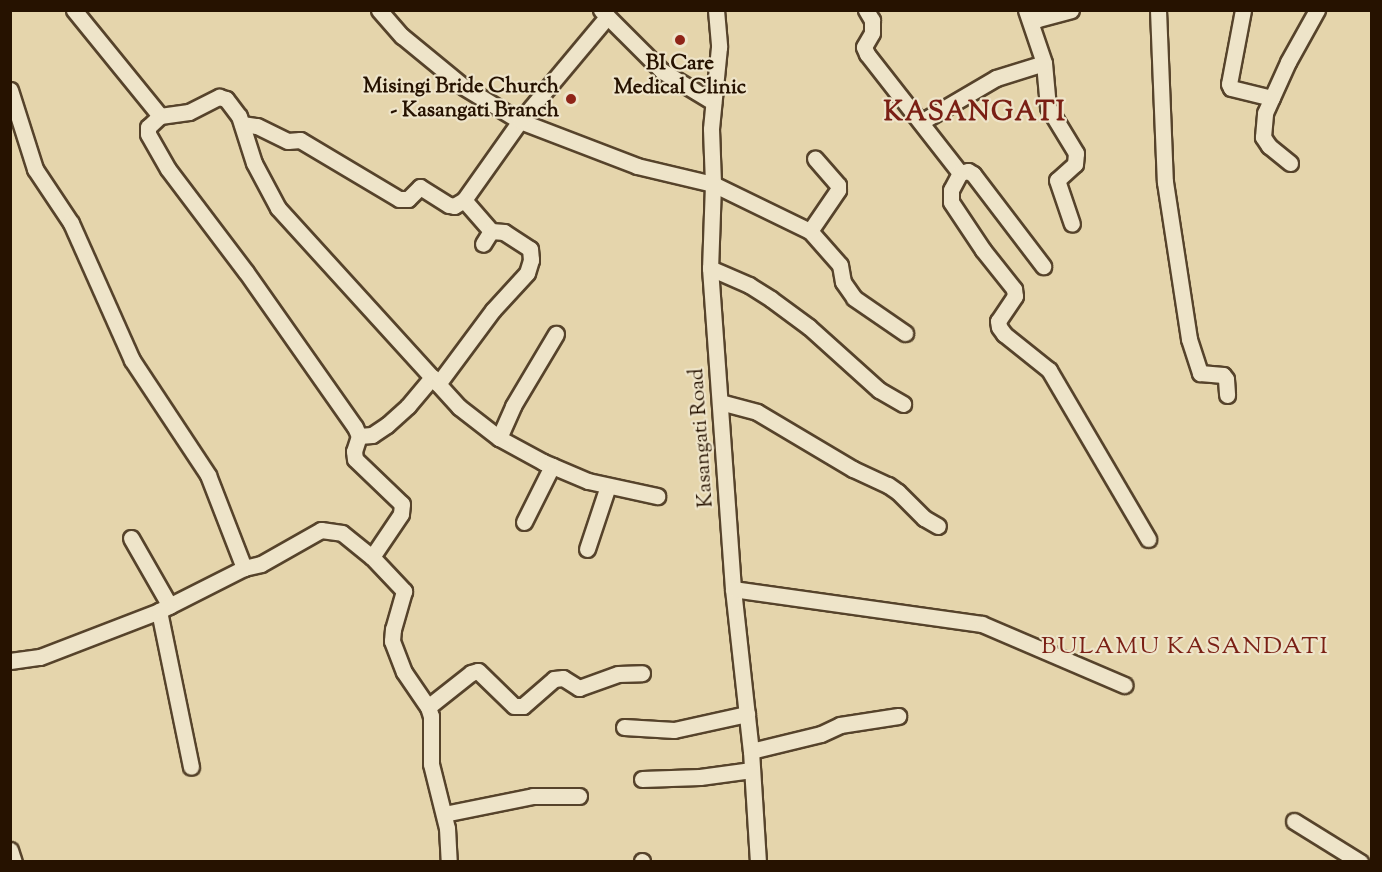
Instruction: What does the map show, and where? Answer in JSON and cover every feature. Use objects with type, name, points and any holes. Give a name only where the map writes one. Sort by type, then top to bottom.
[{"type":"street","points":[[74,10],[160,116]]},
{"type":"street","points":[[379,10],[402,36],[464,87],[520,121],[637,166],[713,184],[810,231],[840,265],[843,282],[854,298],[905,333]]},
{"type":"street","name":"Kasangati Road","points":[[716,10],[719,47],[711,129],[713,184],[710,268],[733,589],[751,751],[758,861]]},
{"type":"street","points":[[866,10],[872,26],[870,39],[864,47],[867,54],[960,173]]},
{"type":"street","points":[[1027,12],[1038,19],[1071,10]]},
{"type":"street","points":[[1158,10],[1165,182],[1190,339],[1200,373],[1223,375],[1226,378],[1227,395]]},
{"type":"street","points":[[1243,10],[1230,88],[1272,98]]},
{"type":"street","points":[[1290,163],[1269,146],[1263,137],[1265,113],[1317,10]]},
{"type":"street","points":[[1027,12],[1044,63],[1048,106],[1076,153],[1074,164],[1057,180],[1072,224]]},
{"type":"street","points":[[242,124],[256,126],[288,141],[300,140],[399,199],[408,199],[420,187],[454,206],[464,200],[520,121],[604,14],[662,71],[713,102]]},
{"type":"street","points":[[921,122],[996,78],[1044,63]]},
{"type":"street","points":[[10,90],[17,134],[35,169],[71,223],[132,360],[208,475],[244,568]]},
{"type":"street","points":[[359,436],[246,272],[168,169],[148,134],[148,127],[160,116],[189,112],[219,97],[233,106],[242,124],[254,163],[279,208],[435,381],[473,419],[499,438],[552,466],[588,481],[657,496]]},
{"type":"street","points":[[810,231],[838,190],[837,185],[815,159]]},
{"type":"street","points":[[1043,266],[973,174],[968,171],[960,173],[951,190],[951,202],[983,250],[1014,289],[1015,296],[998,321],[999,327],[1004,334],[1049,370],[1148,539]]},
{"type":"street","points":[[359,436],[372,435],[387,425],[435,381],[493,310],[527,273],[531,260],[530,249],[521,240],[504,232],[487,237],[464,200]]},
{"type":"street","points":[[710,268],[748,285],[771,299],[809,327],[879,390],[903,404]]},
{"type":"street","points":[[499,438],[513,406],[556,334]]},
{"type":"street","points":[[720,402],[757,412],[853,469],[888,485],[924,518],[938,526]]},
{"type":"street","points":[[359,436],[354,450],[355,459],[398,499],[402,509],[372,557]]},
{"type":"street","points":[[524,522],[552,466]]},
{"type":"street","points":[[587,549],[608,486]]},
{"type":"street","points":[[10,661],[40,657],[165,609],[244,568],[261,564],[315,532],[327,529],[342,533],[372,557],[404,591],[393,629],[392,641],[404,672],[428,707],[432,730],[430,764],[444,814],[449,861]]},
{"type":"street","points":[[131,538],[165,609],[191,767]]},
{"type":"street","points":[[733,589],[982,624],[1124,685]]},
{"type":"street","points":[[428,707],[471,673],[478,671],[514,706],[523,706],[554,678],[563,678],[579,688],[618,674],[642,673]]},
{"type":"street","points":[[624,727],[674,730],[747,714]]},
{"type":"street","points":[[751,751],[821,734],[840,725],[898,716]]},
{"type":"street","points":[[642,779],[700,777],[752,770]]},
{"type":"street","points":[[444,814],[534,796],[579,796]]},
{"type":"street","points":[[1293,821],[1360,861]]},
{"type":"street","points":[[10,850],[14,861]]},
{"type":"place","name":"BI Care Medical Clinic","points":[[680,40]]},
{"type":"place","name":"Misingi Bride Church - Kasangati Branch","points":[[571,99]]},
{"type":"district","name":"KASANGATI","points":[[975,114]]},
{"type":"district","name":"BULAMU KASANDATI","points":[[1185,648]]}]
